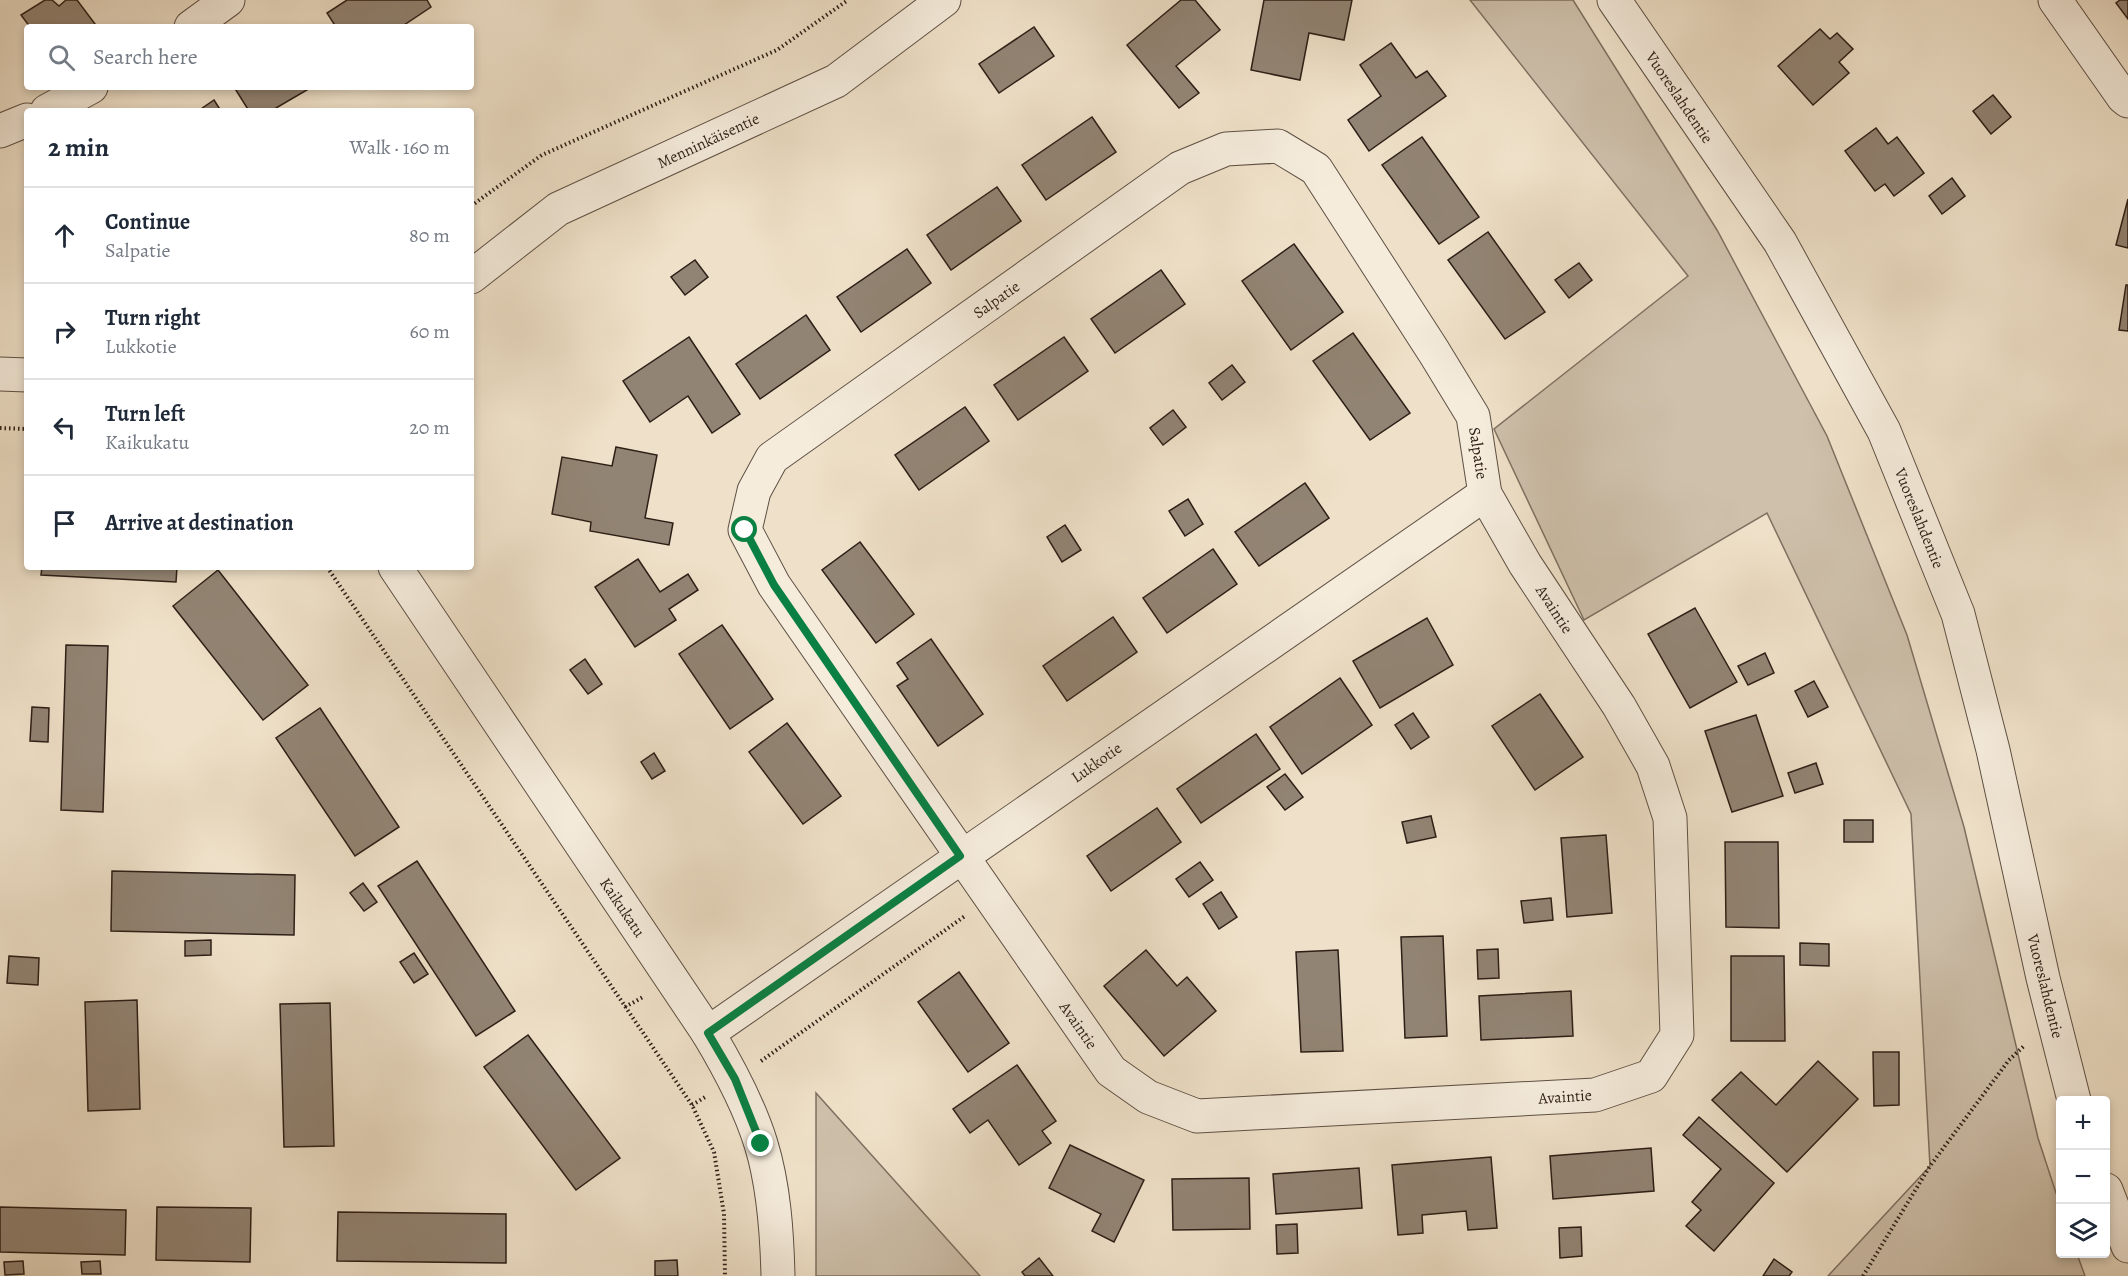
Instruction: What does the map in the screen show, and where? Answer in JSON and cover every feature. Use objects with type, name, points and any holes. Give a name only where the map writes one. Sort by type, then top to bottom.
[{"type":"street","points":[[195,24],[228,0]]},
{"type":"street","name":"Menninkäisentie","points":[[474,275],[558,209],[836,81],[944,0]]},
{"type":"street","name":"Vuoreslahdentie","points":[[1614,0],[1780,242],[1884,431],[1956,608],[1993,750],[2043,978],[2073,1096]]},
{"type":"street","points":[[2055,0],[2128,101]]},
{"type":"street","points":[[52,108],[86,90]]},
{"type":"street","points":[[0,131],[24,121]]},
{"type":"street","name":"Salpatie","points":[[960,856],[774,585],[745,530],[754,491],[772,458],[1180,168],[1226,149],[1278,146],[1316,169],[1473,416],[1485,494]]},
{"type":"street","points":[[0,374],[24,375]]},
{"type":"street","name":"Lukkotie","points":[[708,1033],[1485,494]]},
{"type":"street","name":"Avaintie","points":[[960,856],[1111,1071],[1148,1097],[1197,1116],[1595,1095],[1651,1076],[1677,1035],[1670,818],[1653,766],[1618,706],[1525,564],[1485,494]]},
{"type":"street","name":"Kaikukatu","points":[[397,570],[708,1033],[735,1079],[761,1144],[772,1197],[778,1276]]},
{"type":"street","points":[[2110,1200],[2128,1246]]},
{"type":"path","points":[[474,204],[542,155],[777,50],[848,0]]},
{"type":"path","points":[[0,428],[24,429]]},
{"type":"path","points":[[329,570],[692,1105],[714,1152],[724,1214],[725,1276]]},
{"type":"path","points":[[735,1079],[990,898]]},
{"type":"path","points":[[1863,1276],[1930,1166],[2009,1060],[2054,1018]]},
{"type":"shaded area","points":[[1470,0],[1573,0],[1717,230],[1827,436],[1907,635],[1964,827],[2038,1138],[2056,1193],[2056,1258],[2078,1258],[2085,1276],[1828,1276],[1930,1166],[1911,814],[1767,513],[1584,620],[1494,429],[1688,276]]},
{"type":"shaded area","points":[[816,1093],[980,1276],[816,1276]]},
{"type":"building","points":[[45,0],[52,0],[59,6],[66,0],[77,0],[95,24],[28,24],[21,15]]},
{"type":"building","points":[[347,0],[427,0],[431,7],[406,24],[334,24],[327,13]]},
{"type":"building","points":[[1181,0],[1195,0],[1220,30],[1176,66],[1199,93],[1179,108],[1127,45]]},
{"type":"building","points":[[1264,0],[1352,0],[1344,40],[1309,33],[1300,80],[1251,70]]},
{"type":"building","points":[[2120,0],[2128,0],[2128,19],[2116,3]]},
{"type":"building","points":[[1034,27],[1054,56],[999,93],[979,64]]},
{"type":"building","points":[[1820,29],[1830,39],[1837,33],[1853,49],[1839,62],[1849,73],[1813,105],[1778,66]]},
{"type":"building","points":[[1391,43],[1416,78],[1427,71],[1446,96],[1369,151],[1348,120],[1381,96],[1360,65]]},
{"type":"building","points":[[236,90],[307,90],[276,108],[247,108]]},
{"type":"building","points":[[1993,95],[2011,117],[1991,134],[1973,111]]},
{"type":"building","points":[[214,100],[219,108],[202,108]]},
{"type":"building","points":[[1092,117],[1116,152],[1046,200],[1022,165]]},
{"type":"building","points":[[1876,128],[1888,144],[1897,137],[1924,173],[1894,196],[1885,184],[1875,191],[1845,151]]},
{"type":"building","points":[[1422,137],[1479,217],[1439,244],[1382,165]]},
{"type":"building","points":[[1952,178],[1965,196],[1942,214],[1929,196]]},
{"type":"building","points":[[997,187],[1021,221],[951,270],[927,235]]},
{"type":"building","points":[[2128,199],[2128,248],[2116,245]]},
{"type":"building","points":[[1488,232],[1545,312],[1505,339],[1448,260]]},
{"type":"building","points":[[1294,244],[1343,312],[1291,350],[1242,281]]},
{"type":"building","points":[[907,249],[931,283],[861,332],[837,297]]},
{"type":"building","points":[[695,260],[708,277],[685,295],[671,277]]},
{"type":"building","points":[[1579,263],[1592,280],[1569,298],[1555,280]]},
{"type":"building","points":[[1161,270],[1185,304],[1115,353],[1091,319]]},
{"type":"building","points":[[2126,285],[2128,285],[2128,331],[2119,330]]},
{"type":"building","points":[[806,315],[830,350],[760,399],[736,364]]},
{"type":"building","points":[[1353,333],[1410,413],[1370,440],[1313,361]]},
{"type":"building","points":[[689,337],[740,414],[712,433],[688,396],[650,422],[623,381]]},
{"type":"building","points":[[1064,337],[1088,371],[1018,420],[994,385]]},
{"type":"building","points":[[1232,365],[1245,382],[1222,400],[1209,383]]},
{"type":"building","points":[[965,407],[989,441],[919,490],[895,455]]},
{"type":"building","points":[[1173,410],[1186,427],[1163,445],[1150,428]]},
{"type":"building","points":[[616,447],[657,455],[645,518],[673,523],[669,545],[590,531],[591,522],[552,514],[562,457],[612,466]]},
{"type":"building","points":[[1305,483],[1329,518],[1259,566],[1235,532]]},
{"type":"building","points":[[1188,499],[1203,524],[1185,536],[1169,511]]},
{"type":"building","points":[[1065,525],[1081,550],[1062,562],[1047,537]]},
{"type":"building","points":[[860,542],[914,614],[876,643],[822,570]]},
{"type":"building","points":[[1213,549],[1237,584],[1167,633],[1143,598]]},
{"type":"building","points":[[638,559],[660,592],[688,574],[698,590],[669,609],[676,620],[635,647],[595,587]]},
{"type":"building","points":[[42,570],[177,570],[176,582],[41,575]]},
{"type":"building","points":[[218,570],[308,685],[263,720],[173,606]]},
{"type":"building","points":[[1695,608],[1737,682],[1690,708],[1648,634]]},
{"type":"building","points":[[1113,617],[1137,652],[1067,701],[1043,666]]},
{"type":"building","points":[[1427,618],[1453,665],[1380,708],[1353,661]]},
{"type":"building","points":[[722,625],[773,699],[730,729],[679,654]]},
{"type":"building","points":[[931,639],[983,714],[938,746],[897,686],[908,679],[897,663]]},
{"type":"building","points":[[66,645],[108,646],[103,812],[61,810]]},
{"type":"building","points":[[1765,653],[1774,673],[1748,685],[1738,666]]},
{"type":"building","points":[[585,659],[602,684],[588,694],[570,670]]},
{"type":"building","points":[[1340,678],[1372,725],[1302,774],[1270,727]]},
{"type":"building","points":[[1814,681],[1828,707],[1808,717],[1795,691]]},
{"type":"building","points":[[1540,694],[1583,757],[1535,790],[1492,726]]},
{"type":"building","points":[[32,707],[49,708],[48,742],[30,741]]},
{"type":"building","points":[[320,708],[399,827],[355,856],[276,738]]},
{"type":"building","points":[[1413,713],[1429,737],[1411,749],[1395,725]]},
{"type":"building","points":[[1756,715],[1783,796],[1732,812],[1705,731]]},
{"type":"building","points":[[787,723],[841,796],[803,824],[749,752]]},
{"type":"building","points":[[1256,734],[1280,769],[1201,823],[1177,789]]},
{"type":"building","points":[[654,753],[665,771],[652,779],[641,762]]},
{"type":"building","points":[[1816,763],[1823,784],[1795,793],[1788,773]]},
{"type":"building","points":[[1285,774],[1303,797],[1285,810],[1267,787]]},
{"type":"building","points":[[1157,808],[1181,842],[1111,891],[1087,856]]},
{"type":"building","points":[[1431,816],[1436,837],[1407,843],[1402,822]]},
{"type":"building","points":[[1844,820],[1873,820],[1873,842],[1844,842]]},
{"type":"building","points":[[1606,835],[1612,913],[1567,917],[1561,838]]},
{"type":"building","points":[[1725,842],[1778,842],[1779,928],[1726,927]]},
{"type":"building","points":[[417,861],[515,1011],[476,1036],[378,886]]},
{"type":"building","points":[[1200,862],[1213,880],[1189,897],[1176,879]]},
{"type":"building","points":[[112,871],[295,875],[294,935],[111,931]]},
{"type":"building","points":[[363,883],[377,902],[364,911],[350,893]]},
{"type":"building","points":[[1221,892],[1237,917],[1219,929],[1203,904]]},
{"type":"building","points":[[1551,898],[1553,920],[1524,923],[1521,901]]},
{"type":"building","points":[[1443,936],[1447,1036],[1405,1038],[1401,937]]},
{"type":"building","points":[[211,940],[211,955],[185,956],[185,941]]},
{"type":"building","points":[[1800,943],[1829,944],[1829,966],[1800,965]]},
{"type":"building","points":[[1498,949],[1499,978],[1478,979],[1477,950]]},
{"type":"building","points":[[1146,950],[1177,986],[1187,977],[1216,1011],[1164,1056],[1104,986]]},
{"type":"building","points":[[1338,950],[1343,1051],[1301,1052],[1296,952]]},
{"type":"building","points":[[414,953],[428,974],[414,983],[400,962]]},
{"type":"building","points":[[9,956],[39,958],[38,985],[7,983]]},
{"type":"building","points":[[1731,956],[1784,956],[1785,1041],[1731,1041]]},
{"type":"building","points":[[959,972],[1009,1043],[968,1072],[918,1002]]},
{"type":"building","points":[[1571,991],[1573,1036],[1481,1040],[1479,996]]},
{"type":"building","points":[[137,1000],[140,1109],[88,1111],[85,1002]]},
{"type":"building","points":[[330,1003],[334,1146],[284,1147],[280,1004]]},
{"type":"building","points":[[528,1035],[620,1158],[576,1190],[484,1067]]},
{"type":"building","points":[[1873,1052],[1899,1052],[1899,1105],[1874,1106]]},
{"type":"building","points":[[1818,1061],[1858,1099],[1787,1172],[1712,1100],[1741,1072],[1776,1105]]},
{"type":"building","points":[[1017,1065],[1056,1121],[1042,1131],[1051,1143],[1019,1165],[988,1120],[970,1133],[953,1109]]},
{"type":"building","points":[[1699,1117],[1774,1183],[1714,1251],[1686,1226],[1701,1210],[1692,1202],[1721,1169],[1683,1135]]},
{"type":"building","points":[[1070,1145],[1144,1180],[1114,1242],[1092,1231],[1101,1214],[1049,1188]]},
{"type":"building","points":[[1651,1148],[1654,1191],[1553,1199],[1550,1156]]},
{"type":"building","points":[[1491,1157],[1497,1228],[1468,1230],[1466,1211],[1422,1215],[1423,1233],[1398,1235],[1392,1165]]},
{"type":"building","points":[[1359,1168],[1362,1208],[1276,1214],[1273,1174]]},
{"type":"building","points":[[1249,1178],[1250,1229],[1173,1230],[1172,1179]]},
{"type":"building","points":[[0,1207],[126,1210],[125,1255],[0,1252]]},
{"type":"building","points":[[157,1207],[251,1208],[250,1262],[156,1260]]},
{"type":"building","points":[[338,1212],[506,1214],[506,1263],[337,1261]]},
{"type":"building","points":[[1297,1224],[1298,1253],[1277,1254],[1276,1225]]},
{"type":"building","points":[[1581,1227],[1582,1256],[1560,1258],[1559,1228]]},
{"type":"building","points":[[1039,1258],[1053,1276],[1025,1276],[1022,1272]]},
{"type":"building","points":[[1774,1259],[1792,1272],[1789,1276],[1763,1276]]},
{"type":"building","points":[[677,1260],[678,1276],[655,1276],[655,1261]]},
{"type":"building","points":[[23,1261],[24,1274],[5,1275],[4,1262]]},
{"type":"building","points":[[100,1261],[101,1274],[82,1274],[81,1262]]},
{"type":"route","points":[[745,530],[774,585],[960,856],[708,1033],[735,1079],[761,1144]]}]
